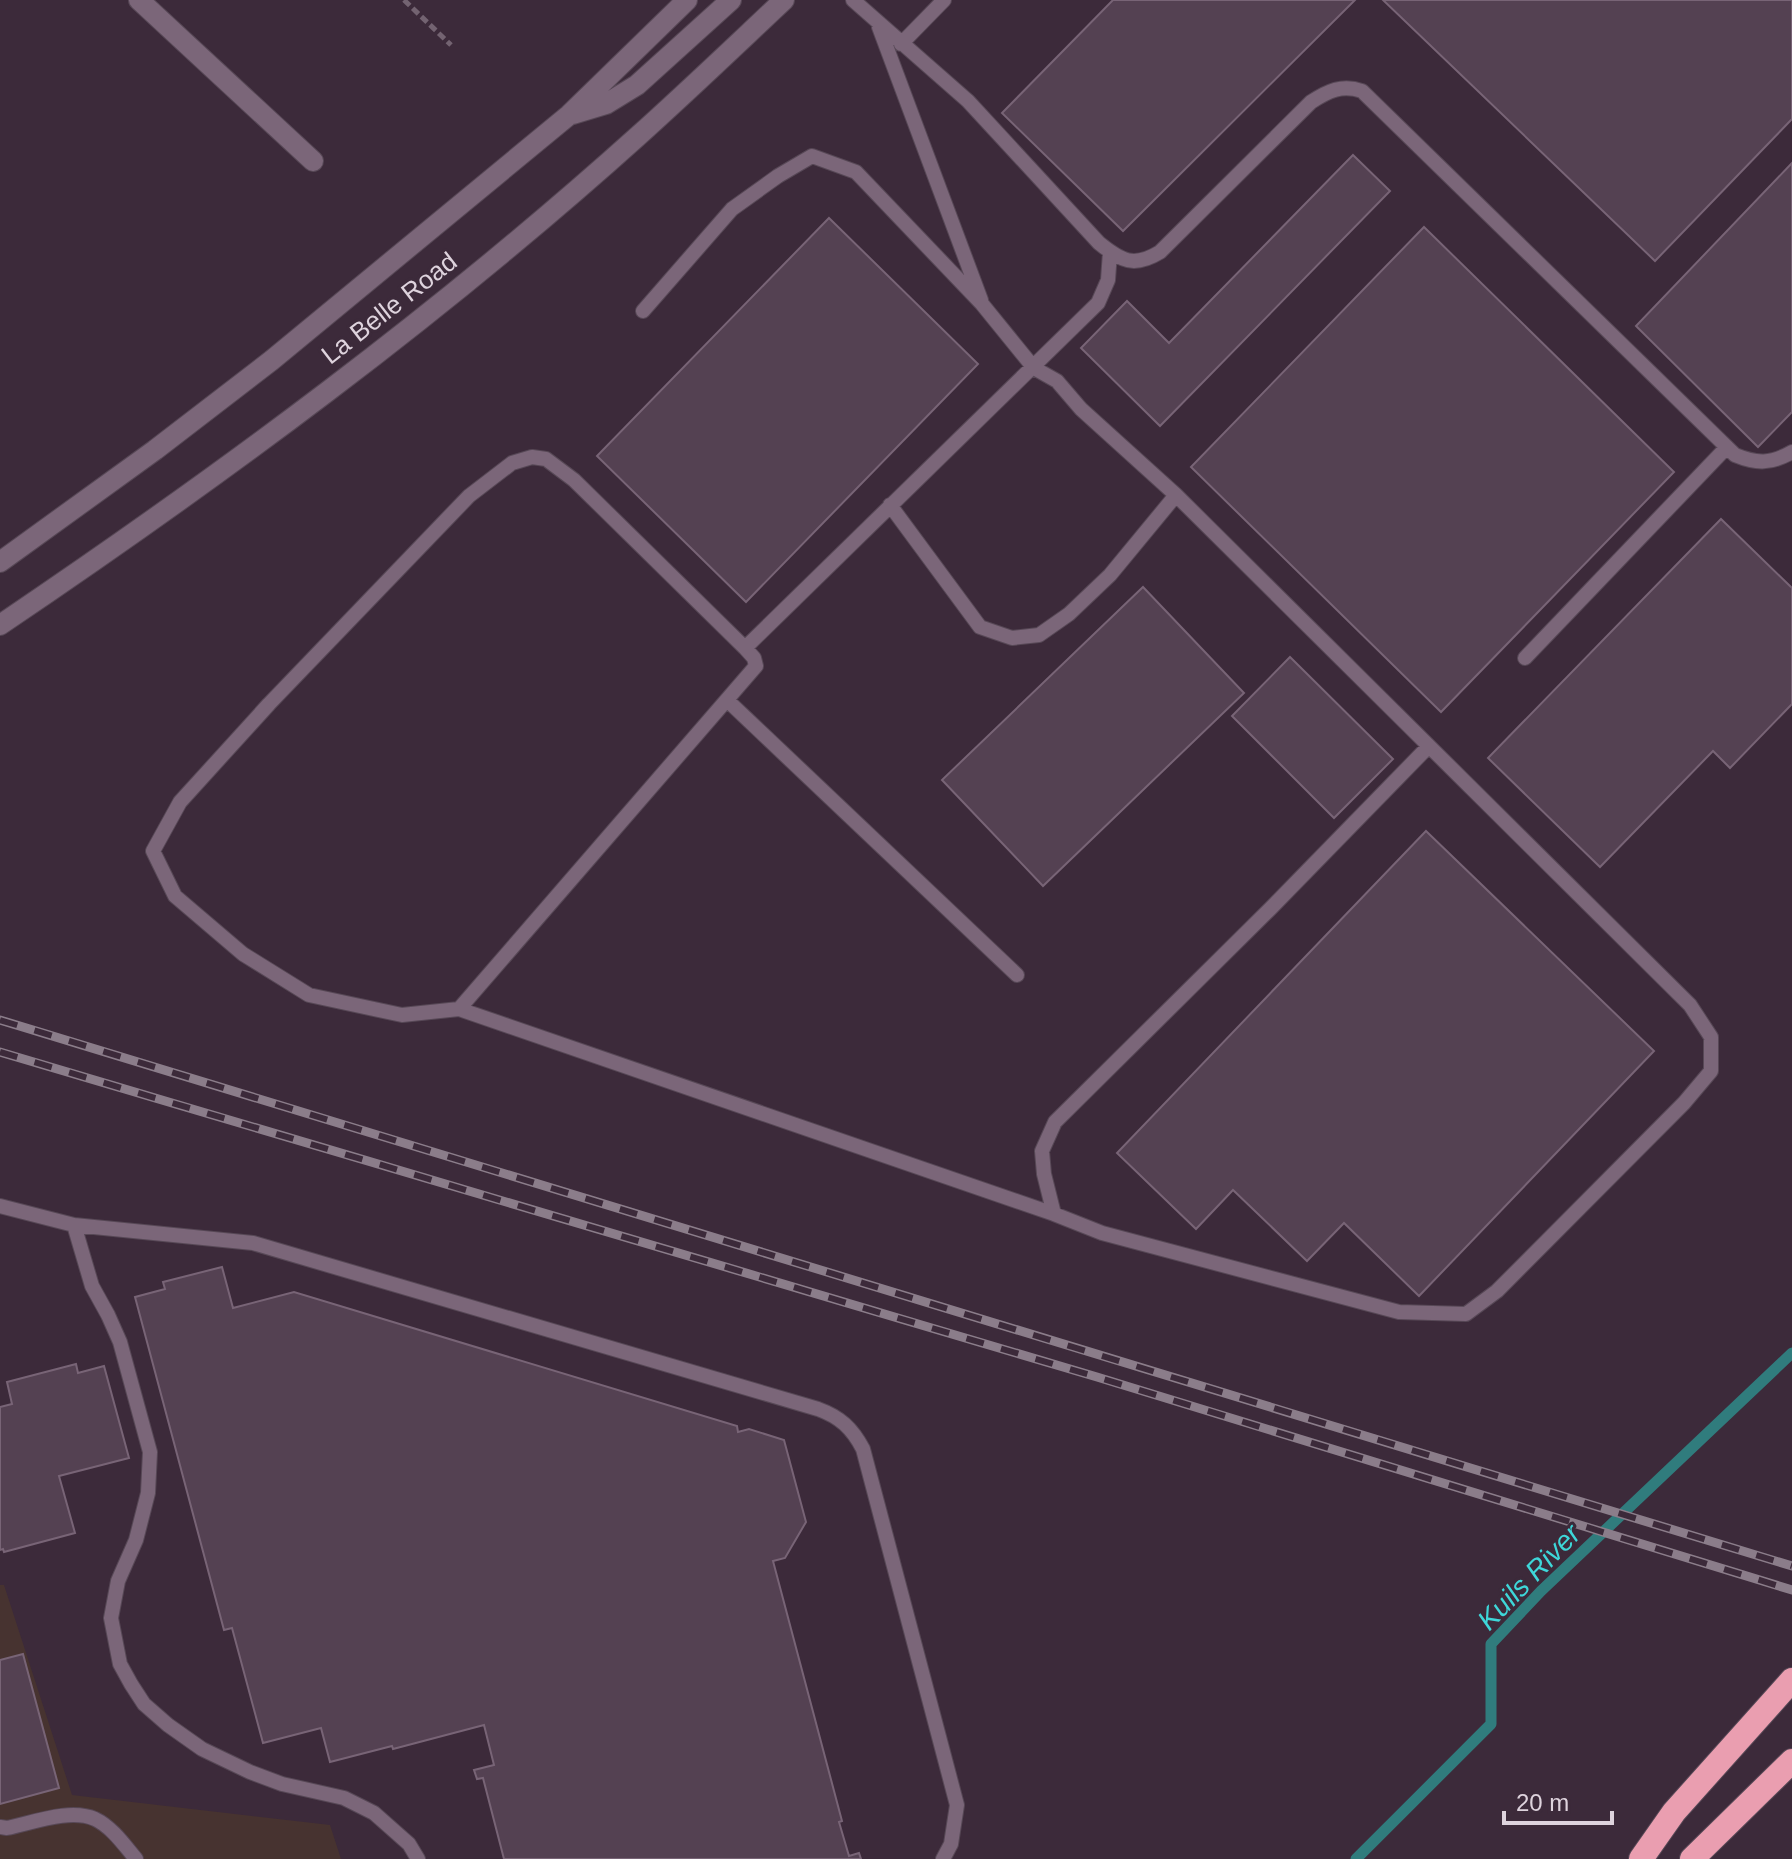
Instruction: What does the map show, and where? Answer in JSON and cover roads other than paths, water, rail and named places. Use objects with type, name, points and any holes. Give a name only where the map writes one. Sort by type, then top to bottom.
[{"type":"highway","points":[[1641,1859],[1704,1776],[1792,1680]]},
{"type":"highway","points":[[1692,1859],[1792,1761]]},
{"type":"main road","points":[[139,0],[313,161]]},
{"type":"main road","name":"La Belle Road","points":[[0,562],[131,468],[272,360],[569,115],[687,0]]},
{"type":"main road","points":[[569,115],[606,104],[637,85],[731,0]]},
{"type":"main road","name":"La Belle Road","points":[[0,625],[185,496],[395,338],[637,137],[784,0]]},
{"type":"lane","points":[[853,0],[968,101],[1120,260],[1143,260],[1160,252],[1311,102],[1339,88],[1351,87],[1362,91],[1735,455],[1752,462],[1769,462],[1792,452]]},
{"type":"lane","points":[[901,44],[944,0]]},
{"type":"lane","points":[[878,24],[982,304]]},
{"type":"lane","points":[[459,1009],[756,666],[754,658],[745,648],[574,480],[546,459],[532,457],[512,463],[469,496],[269,704],[180,802],[153,851],[175,896],[243,954],[309,995],[402,1015],[459,1009],[1102,1233],[1399,1312],[1466,1314],[1497,1291],[1684,1103],[1711,1071],[1711,1037],[1690,1005],[1176,495],[1081,409],[1057,381],[1034,368],[982,304],[856,172],[812,156],[778,176],[732,209],[643,311]]},
{"type":"lane","points":[[745,648],[1098,303],[1108,280],[1110,252]]},
{"type":"lane","points":[[1525,658],[1727,447]]},
{"type":"lane","points":[[890,505],[980,627],[1012,638],[1039,635],[1069,614],[1110,575],[1176,495]]},
{"type":"lane","points":[[727,700],[1017,975]]},
{"type":"lane","points":[[1054,1214],[1042,1151],[1055,1122],[1428,747]]},
{"type":"lane","points":[[0,1206],[74,1225],[253,1243],[818,1409],[843,1420],[855,1433],[863,1449],[957,1805],[956,1825],[943,1859]]},
{"type":"lane","points":[[74,1225],[92,1286],[120,1342],[150,1452],[148,1493],[136,1540],[118,1581],[111,1618],[120,1664],[144,1704],[202,1749],[282,1784],[344,1798],[374,1813],[409,1844],[418,1859]]},
{"type":"lane","points":[[0,1827],[82,1816],[97,1820],[106,1827],[136,1859]]},
{"type":"waterway","name":"Kuils River","points":[[1356,1859],[1491,1724],[1491,1644],[1541,1591],[1792,1353]]},
{"type":"railway","points":[[0,1020],[1792,1566]]},
{"type":"railway","points":[[0,1052],[1097,1377],[1792,1590]]}]
